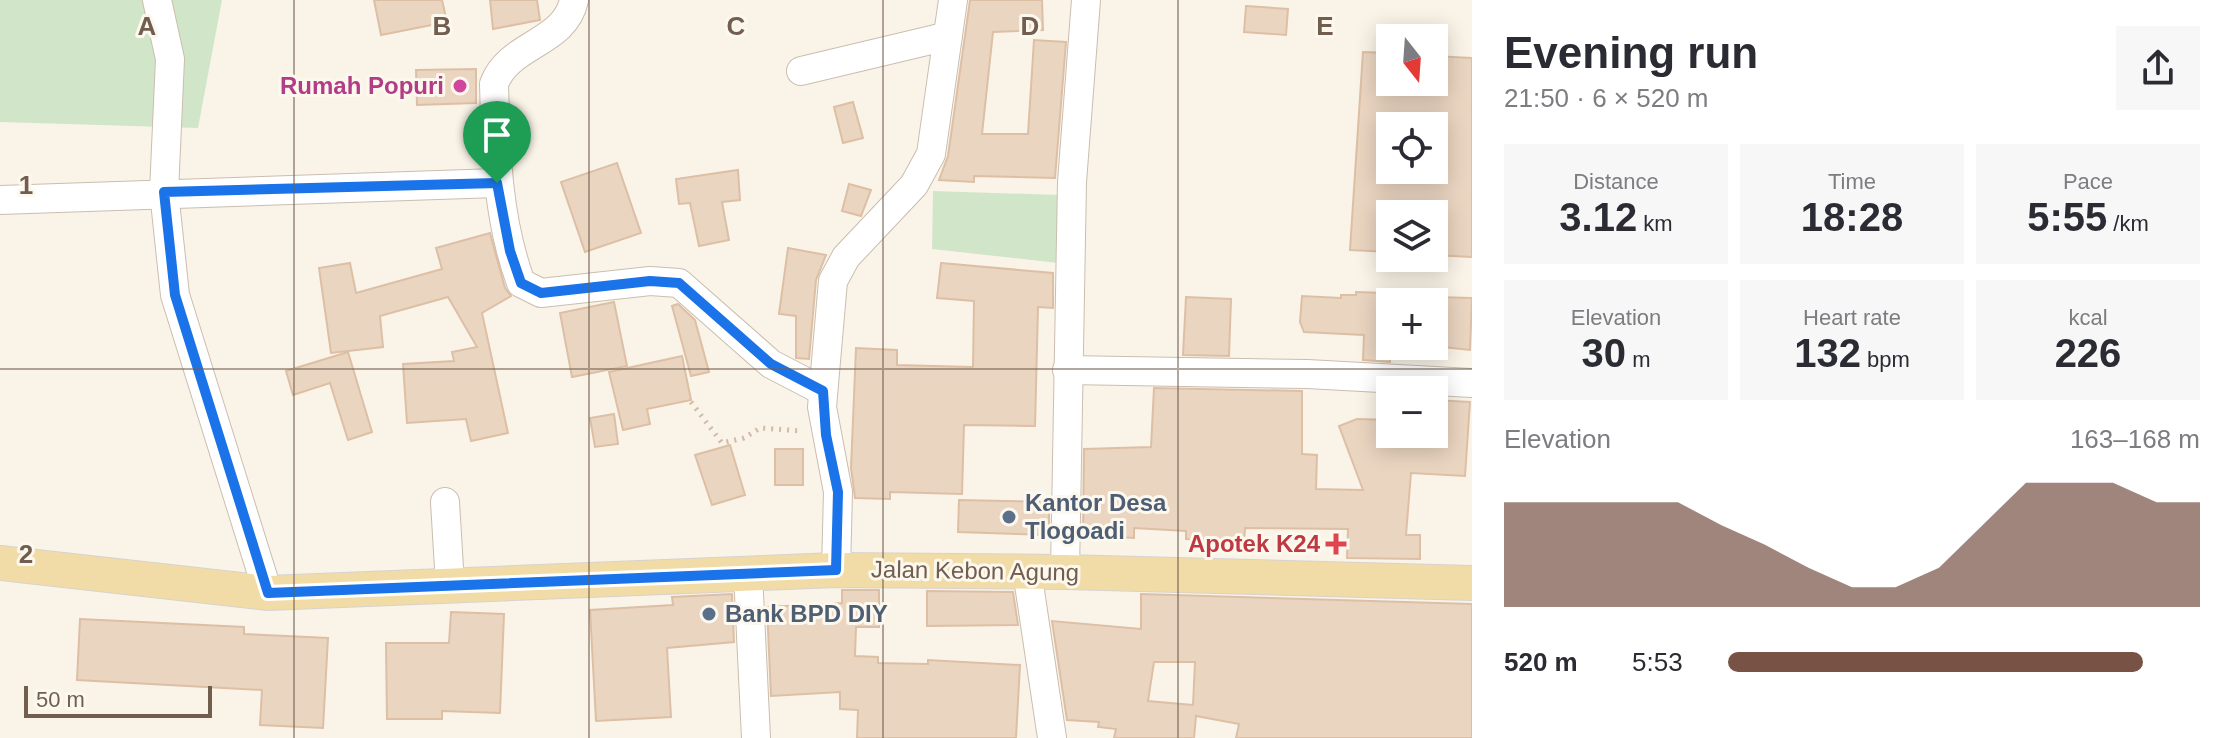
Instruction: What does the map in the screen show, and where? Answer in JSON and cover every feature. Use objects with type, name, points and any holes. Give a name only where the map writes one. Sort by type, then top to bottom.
[{"type":"main road","name":"Jalan Kebon Agung","points":[[0,563],[268,593],[836,570],[1027,571],[1472,583]]},
{"type":"street","points":[[157,0],[170,59],[164,192],[175,295],[268,593]]},
{"type":"street","points":[[574,0],[561,27],[510,58],[500,69],[494,84],[497,183],[510,251],[521,283],[541,293],[650,281],[679,283],[771,364],[823,391]]},
{"type":"street","points":[[836,570],[838,492],[826,435],[823,391],[833,281],[846,257],[914,185],[931,154],[953,0]]},
{"type":"street","points":[[1065,572],[1072,182],[1086,0]]},
{"type":"street","points":[[801,71],[948,36]]},
{"type":"street","points":[[0,200],[497,183]]},
{"type":"street","points":[[1067,370],[1307,374],[1472,383]]},
{"type":"street","points":[[445,502],[450,585]]},
{"type":"street","points":[[1027,571],[1052,738]]},
{"type":"street","points":[[748,573],[756,738]]},
{"type":"path","points":[[691,402],[722,443],[744,438],[760,428],[826,435]]},
{"type":"green space","points":[[0,0],[222,0],[198,128],[0,122]]},
{"type":"green space","points":[[933,191],[1061,195],[1058,263],[932,249]]},
{"type":"building","points":[[374,0],[442,0],[447,22],[381,35]]},
{"type":"building","points":[[490,0],[537,0],[540,20],[493,29]]},
{"type":"building","points":[[970,0],[1042,0],[1043,30],[993,32],[982,134],[1028,134],[1034,40],[1066,42],[1055,178],[974,176],[974,182],[939,180],[948,156]]},
{"type":"building","points":[[1246,6],[1288,9],[1286,35],[1244,32]]},
{"type":"building","points":[[1363,52],[1376,52],[1376,96],[1448,96],[1448,57],[1472,58],[1472,257],[1448,256],[1448,200],[1376,200],[1376,251],[1350,250]]},
{"type":"building","name":"Rumah Popuri","points":[[476,69],[476,103],[417,105],[416,70]]},
{"type":"building","points":[[853,102],[863,138],[843,143],[834,107]]},
{"type":"building","points":[[617,163],[641,233],[585,252],[561,182]]},
{"type":"building","points":[[738,170],[740,200],[722,202],[729,240],[699,246],[690,203],[679,204],[676,179]]},
{"type":"building","points":[[849,184],[871,190],[861,216],[842,211]]},
{"type":"building","points":[[490,233],[505,288],[511,296],[482,313],[508,433],[471,441],[466,419],[407,423],[403,364],[454,361],[452,352],[477,347],[448,297],[380,316],[383,347],[331,353],[319,268],[350,263],[356,293],[442,269],[436,248]]},
{"type":"building","points":[[788,248],[826,255],[816,280],[809,359],[796,358],[796,316],[779,314]]},
{"type":"building","points":[[941,263],[1053,273],[1053,308],[1038,307],[1035,426],[964,425],[962,494],[890,492],[890,499],[855,498],[851,468],[856,348],[897,350],[897,365],[973,367],[974,301],[937,298]]},
{"type":"building","points":[[1356,292],[1376,293],[1376,360],[1390,362],[1363,360],[1364,335],[1304,332],[1300,322],[1302,296],[1341,298],[1341,295],[1356,295]]},
{"type":"building","points":[[1186,297],[1231,299],[1229,356],[1183,355]]},
{"type":"building","points":[[1448,297],[1472,298],[1470,350],[1448,348]]},
{"type":"building","points":[[614,302],[627,366],[572,377],[560,313]]},
{"type":"building","points":[[678,304],[695,320],[709,372],[691,376],[672,306]]},
{"type":"building","points":[[348,352],[372,432],[348,440],[330,383],[293,395],[286,371]]},
{"type":"building","points":[[682,356],[691,400],[647,409],[650,424],[623,430],[609,372]]},
{"type":"building","points":[[1154,388],[1302,391],[1302,454],[1317,455],[1316,489],[1363,490],[1339,426],[1357,419],[1376,420],[1376,448],[1448,448],[1448,401],[1470,402],[1465,476],[1411,473],[1406,535],[1420,535],[1420,559],[1347,558],[1348,529],[1245,528],[1244,542],[1186,539],[1186,531],[1134,528],[1134,538],[1083,535],[1084,449],[1151,447]]},
{"type":"building","points":[[614,414],[618,444],[595,447],[590,418]]},
{"type":"building","points":[[730,445],[745,495],[712,505],[695,455]]},
{"type":"building","points":[[775,449],[803,449],[803,485],[775,485]]},
{"type":"building","name":"Kantor Desa Tlogoadi","points":[[959,500],[1049,502],[1049,535],[958,532]]},
{"type":"building","points":[[842,590],[879,590],[879,627],[856,627],[855,656],[878,657],[878,663],[928,664],[928,660],[1020,665],[1016,738],[857,738],[858,710],[840,709],[840,692],[771,696],[767,607],[842,603]]},
{"type":"building","points":[[927,591],[1013,592],[1018,625],[927,626]]},
{"type":"building","points":[[732,594],[734,642],[667,648],[671,717],[596,721],[590,610],[673,605],[672,597]]},
{"type":"building","points":[[1141,594],[1472,604],[1472,738],[1236,738],[1239,724],[1196,716],[1194,738],[1114,738],[1116,729],[1098,727],[1099,722],[1067,720],[1052,621],[1141,629]],"holes":[[[1154,662],[1195,662],[1193,705],[1148,701]]]},
{"type":"building","points":[[451,612],[504,614],[500,713],[442,711],[442,719],[387,719],[386,643],[449,643]]},
{"type":"building","points":[[80,619],[244,627],[244,634],[328,638],[323,728],[260,725],[262,690],[77,680]]},
{"type":"place","name":"Rumah Popuri","points":[[460,86]]},
{"type":"place","name":"Kantor Desa Tlogoadi","points":[[1009,517]]},
{"type":"place","name":"Apotek K24","points":[[1336,544]]},
{"type":"place","name":"Bank BPD DIY","points":[[709,614]]},
{"type":"route","points":[[497,183],[510,251],[521,283],[541,293],[585,291],[650,281],[679,283],[771,364],[823,391],[826,435],[838,492],[836,570],[268,593],[175,295],[164,192],[497,183]]}]
